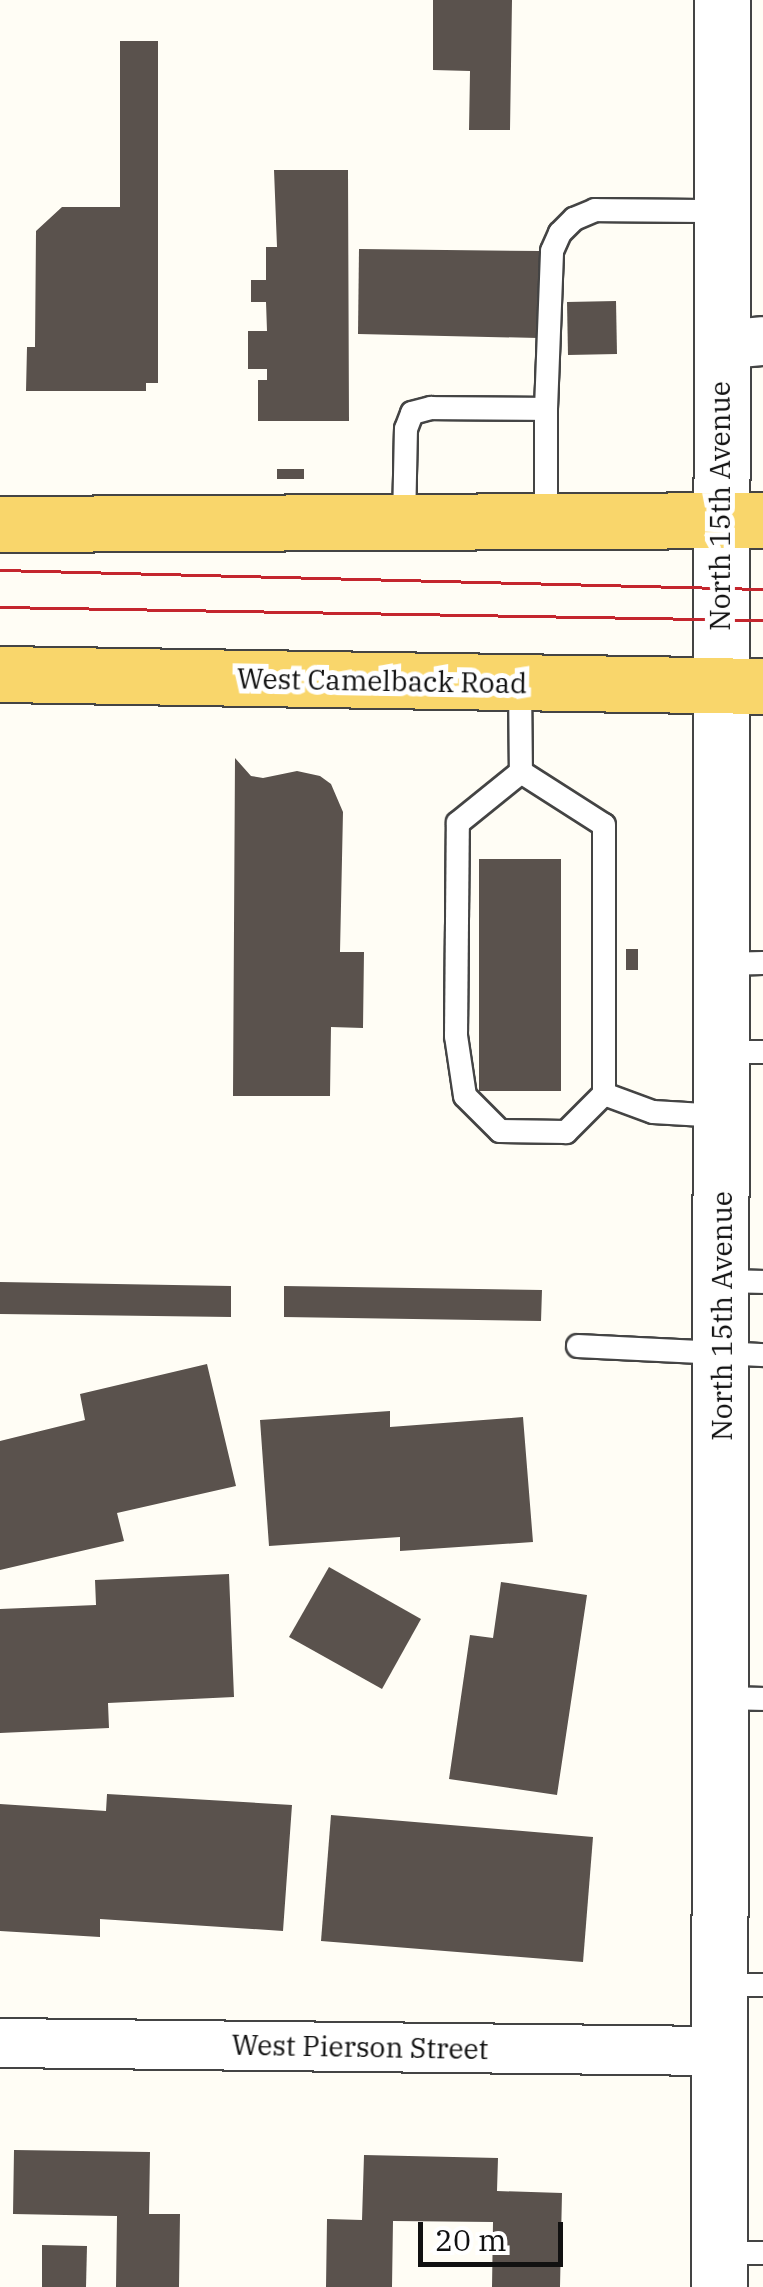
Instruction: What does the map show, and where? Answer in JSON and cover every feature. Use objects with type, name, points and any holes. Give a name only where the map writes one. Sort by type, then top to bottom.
[{"type":"main road","points":[[0,524],[742,520]]},
{"type":"main road","name":"West Camelback Road","points":[[0,674],[742,686]]},
{"type":"street","name":"North 15th Avenue","points":[[722,0],[721,211],[742,343],[742,1052],[721,1116],[742,1281],[743,1355],[742,1985],[719,2051],[734,2264]]},
{"type":"street","name":"West Pierson Street","points":[[0,2043],[719,2051]]},
{"type":"lane","points":[[546,522],[552,250],[560,233],[574,219],[595,210],[721,211]]},
{"type":"lane","points":[[404,523],[406,429],[412,413],[430,408],[546,408]]},
{"type":"lane","points":[[520,683],[521,772]]},
{"type":"lane","points":[[521,772],[604,825],[604,1094],[566,1132],[500,1131],[465,1096],[456,1036],[458,824],[521,772]]},
{"type":"lane","points":[[604,1094],[653,1112],[721,1116]]},
{"type":"lane","points":[[578,1346],[743,1355]]},
{"type":"building","points":[[433,0],[512,0],[510,130],[469,130],[470,71],[433,70]]},
{"type":"building","points":[[120,41],[158,41],[158,383],[146,383],[146,391],[26,391],[27,347],[35,347],[36,231],[62,207],[120,207]]},
{"type":"building","points":[[274,170],[348,170],[349,421],[258,421],[258,380],[267,380],[267,369],[248,369],[248,331],[267,331],[266,302],[251,302],[251,280],[266,280],[266,247],[277,247]]},
{"type":"building","points":[[359,249],[540,251],[538,338],[358,334]]},
{"type":"building","points":[[616,301],[617,354],[568,355],[567,302]]},
{"type":"building","points":[[277,469],[304,469],[304,479],[277,479]]},
{"type":"building","points":[[235,758],[251,776],[263,778],[297,771],[320,776],[331,784],[343,812],[340,952],[364,952],[363,1028],[331,1027],[330,1096],[233,1096]]},
{"type":"building","points":[[479,859],[561,859],[561,1091],[479,1091]]},
{"type":"building","points":[[626,949],[638,949],[638,970],[626,970]]},
{"type":"building","points":[[0,1282],[231,1286],[231,1317],[0,1314]]},
{"type":"building","points":[[284,1286],[542,1290],[541,1321],[284,1317]]},
{"type":"building","points":[[207,1364],[236,1486],[117,1513],[124,1541],[0,1570],[0,1441],[85,1420],[80,1394]]},
{"type":"building","points":[[390,1411],[390,1427],[523,1417],[533,1542],[400,1551],[400,1537],[269,1546],[260,1420]]},
{"type":"building","points":[[329,1567],[421,1619],[382,1689],[289,1637]]},
{"type":"building","points":[[229,1574],[234,1697],[108,1703],[109,1728],[0,1733],[0,1609],[96,1605],[95,1580]]},
{"type":"building","points":[[501,1582],[587,1595],[557,1795],[449,1779],[470,1635],[493,1638]]},
{"type":"building","points":[[107,1794],[292,1805],[283,1931],[100,1919],[100,1937],[0,1931],[0,1804],[106,1811]]},
{"type":"building","points":[[331,1815],[593,1837],[583,1962],[321,1941]]},
{"type":"building","points":[[14,2150],[150,2152],[149,2214],[180,2214],[179,2287],[116,2287],[117,2216],[13,2214]]},
{"type":"building","points":[[364,2155],[498,2158],[497,2191],[562,2193],[560,2287],[492,2287],[493,2222],[393,2221],[392,2287],[326,2287],[327,2219],[362,2220]]},
{"type":"building","points":[[42,2245],[87,2246],[86,2287],[42,2287]]},
{"type":"tram line","points":[[0,570],[763,589]]},
{"type":"tram line","points":[[0,607],[763,620]]}]
